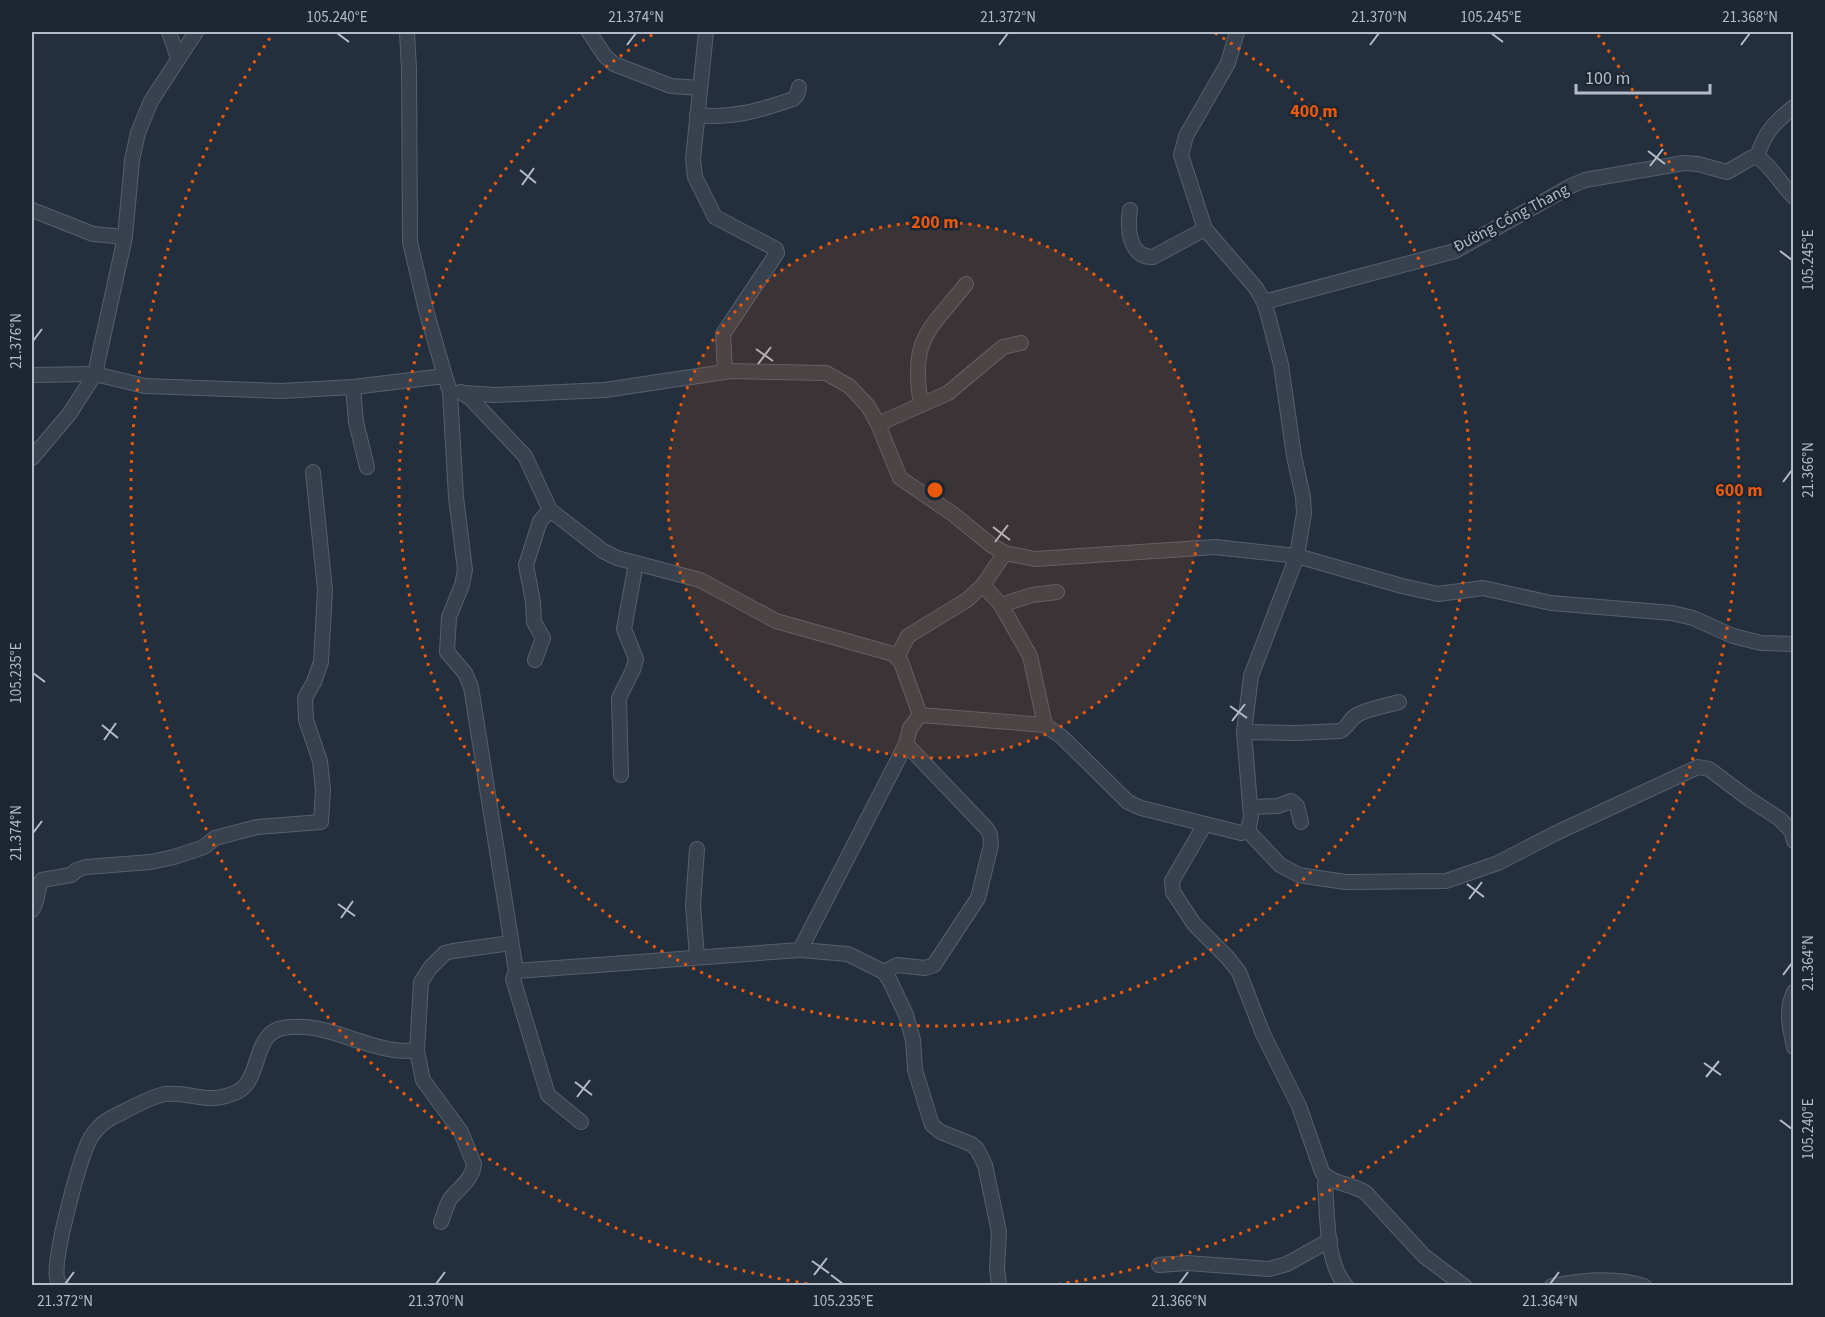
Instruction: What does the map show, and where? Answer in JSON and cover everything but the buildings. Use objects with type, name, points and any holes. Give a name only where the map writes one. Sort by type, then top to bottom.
[{"type":"street","points":[[168,32],[178,58]]},
{"type":"street","points":[[32,458],[70,413],[95,374],[125,237],[132,160],[138,133],[150,101],[196,32]]},
{"type":"street","points":[[406,32],[409,69],[410,242],[445,376],[456,392],[525,456],[550,510],[603,551],[617,558],[700,580],[776,621],[887,652],[897,657],[903,667],[920,715]]},
{"type":"street","points":[[589,32],[605,56],[614,64],[671,86],[700,88]]},
{"type":"street","points":[[706,32],[693,169],[712,213],[719,220],[776,249],[777,252],[723,334],[725,371]]},
{"type":"street","points":[[1237,32],[1228,63],[1186,136],[1181,148],[1182,162],[1204,229],[1256,288],[1264,302],[1281,365],[1304,513],[1297,556],[1251,676],[1244,732],[1251,807],[1248,831]]},
{"type":"street","points":[[697,115],[728,117],[751,113],[793,99],[799,87]]},
{"type":"street","points":[[1794,107],[1778,118],[1767,132],[1757,157],[1794,197]]},
{"type":"street","name":"Đường Cổng Thang","points":[[1264,302],[1455,251],[1570,186],[1585,180],[1684,163],[1698,164],[1726,172],[1757,157]]},
{"type":"street","points":[[32,210],[88,232],[125,237]]},
{"type":"street","points":[[1130,210],[1128,234],[1136,249],[1142,256],[1148,258],[1204,229]]},
{"type":"street","points":[[921,405],[917,375],[920,347],[924,336],[966,284]]},
{"type":"street","points":[[878,424],[955,389],[1003,347],[1021,343]]},
{"type":"street","points":[[456,392],[495,395],[605,390],[725,371],[826,373],[834,376],[857,393],[868,406],[878,424],[900,478],[954,514],[1005,554],[1035,559],[1215,547],[1297,556],[1438,594],[1483,588],[1551,603],[1672,613],[1693,618],[1733,636],[1761,644],[1794,644]]},
{"type":"street","points":[[32,375],[95,374],[145,386],[281,391],[353,387],[445,376]]},
{"type":"street","points":[[353,387],[356,422],[367,467]]},
{"type":"street","points":[[456,392],[456,497],[465,570],[462,585],[449,617],[447,652],[465,673],[471,687],[516,971],[513,979],[548,1095],[581,1122]]},
{"type":"street","points":[[32,910],[37,903],[38,887],[42,880],[71,875],[86,867],[151,862],[174,857],[204,847],[215,838],[257,827],[321,822],[323,790],[320,761],[306,720],[305,698],[321,662],[325,590],[313,472]]},
{"type":"street","points":[[535,660],[543,638],[534,622],[526,565],[540,521],[550,510]]},
{"type":"street","points":[[897,657],[908,636],[958,608],[983,585],[1005,554]]},
{"type":"street","points":[[621,775],[619,698],[636,659],[624,629],[636,563]]},
{"type":"street","points":[[983,585],[1001,605],[1030,656],[1045,725]]},
{"type":"street","points":[[1001,605],[1032,595],[1057,592]]},
{"type":"street","points":[[1244,732],[1340,731],[1359,714],[1399,702]]},
{"type":"street","points":[[920,715],[1045,725],[1062,736],[1128,802],[1154,813],[1241,833],[1248,831]]},
{"type":"street","points":[[800,950],[906,744],[910,728],[920,715]]},
{"type":"street","points":[[884,972],[897,965],[926,968],[936,962],[978,898],[991,845],[987,829],[906,744]]},
{"type":"street","points":[[1248,831],[1280,865],[1299,875],[1345,882],[1446,881],[1498,863],[1554,834],[1698,767],[1709,769],[1780,819],[1792,832],[1794,841]]},
{"type":"street","points":[[1251,807],[1278,806],[1291,801],[1297,806],[1301,822]]},
{"type":"street","points":[[1204,824],[1172,881],[1172,888],[1194,924],[1239,972],[1263,1034],[1299,1106],[1322,1172],[1326,1177],[1366,1193],[1419,1250],[1464,1286]]},
{"type":"street","points":[[697,849],[693,905],[697,957]]},
{"type":"street","points":[[441,1222],[449,1201],[469,1179],[474,1164],[461,1132],[423,1080],[417,1051],[421,982],[430,968],[445,953],[511,943]]},
{"type":"street","points":[[516,971],[800,950],[841,952],[884,972],[906,1015],[913,1040],[915,1070],[932,1125],[941,1132],[971,1144],[977,1149],[985,1165],[999,1232],[999,1286]]},
{"type":"street","points":[[1794,992],[1789,1001],[1788,1013],[1794,1047]]},
{"type":"street","points":[[62,1286],[57,1279],[58,1259],[77,1174],[97,1128],[112,1117],[166,1094],[211,1099],[238,1091],[249,1081],[267,1038],[279,1029],[313,1028],[393,1050],[417,1051]]},
{"type":"street","points":[[1326,1177],[1332,1260],[1346,1286]]},
{"type":"street","points":[[1159,1265],[1187,1263],[1269,1269],[1287,1264],[1330,1240]]},
{"type":"street","points":[[1552,1286],[1585,1281],[1630,1282],[1644,1286]]}]
